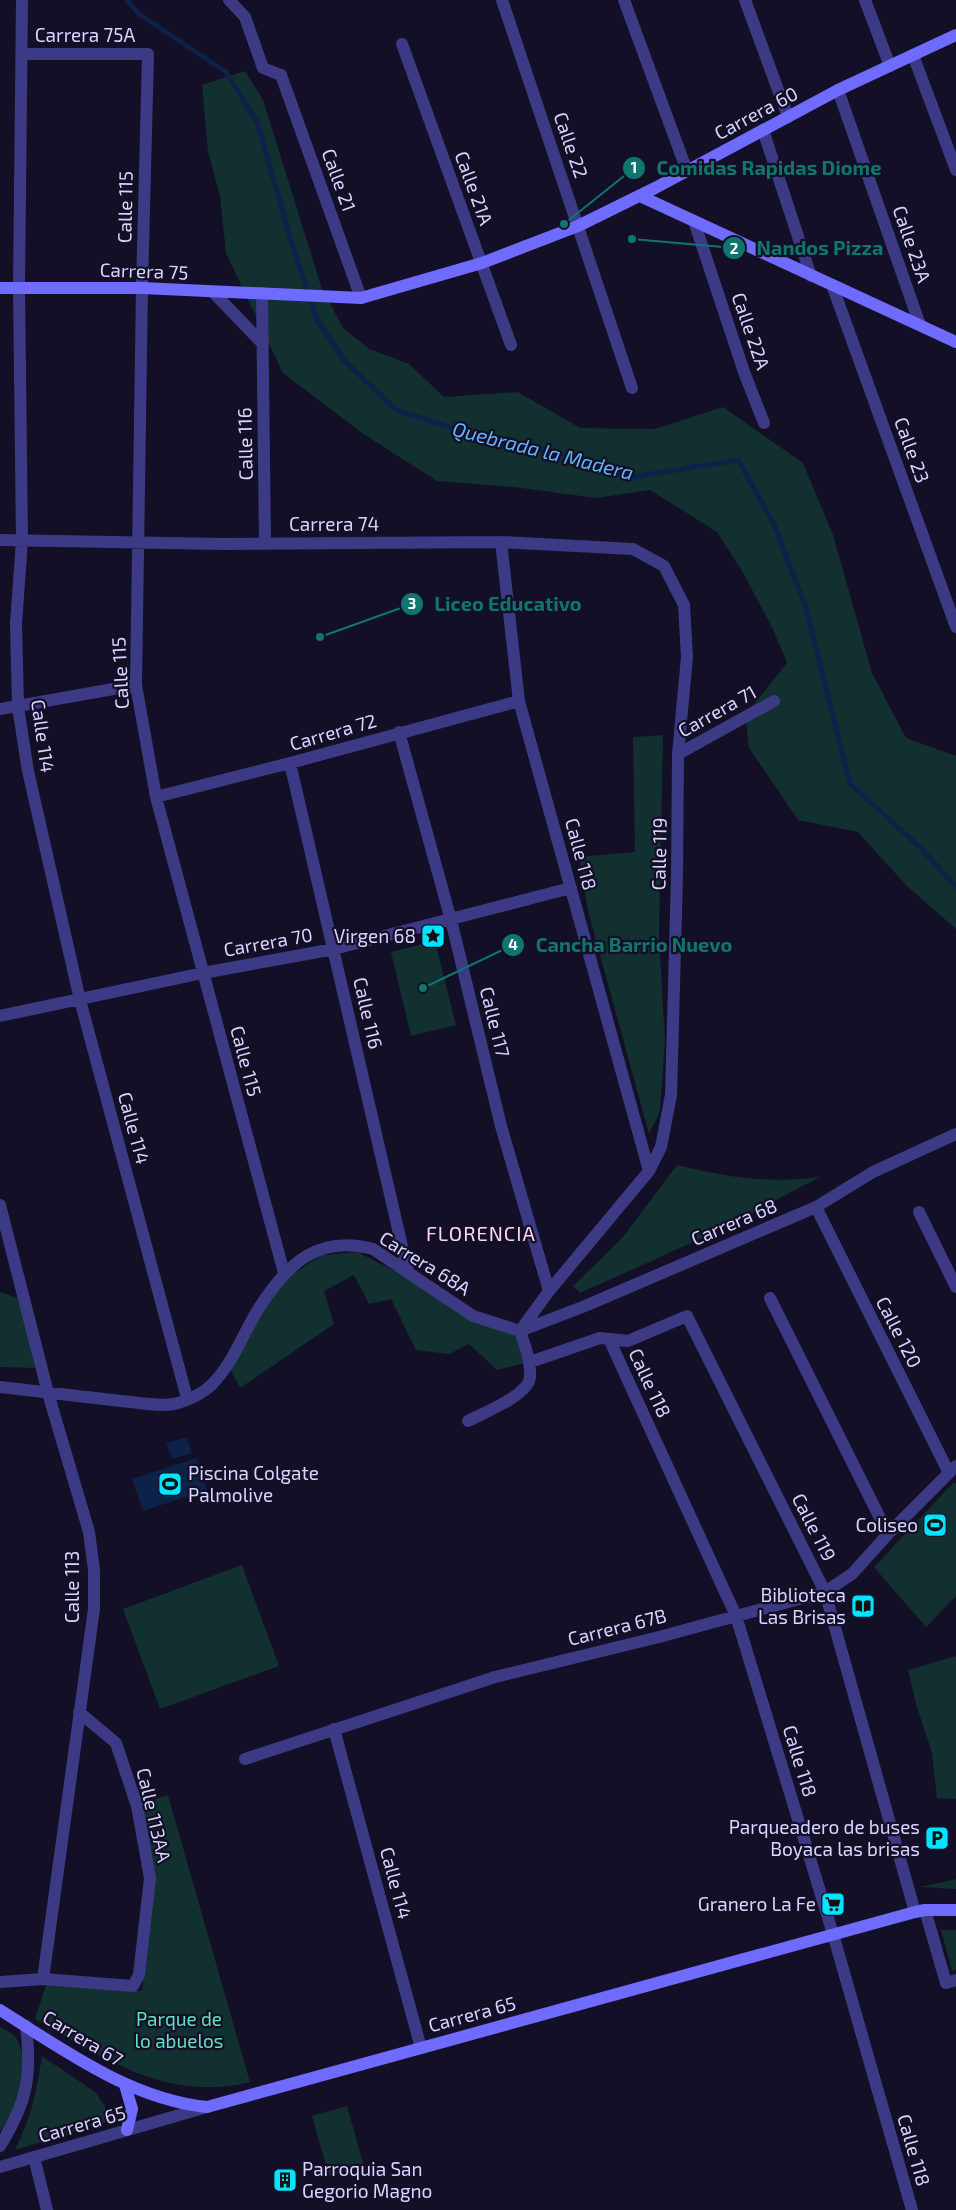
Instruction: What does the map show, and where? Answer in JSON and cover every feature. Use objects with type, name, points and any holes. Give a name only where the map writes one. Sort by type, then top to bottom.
[{"type":"main road","name":"Carrera 60","points":[[287,294],[361,298],[482,263],[578,226],[640,196],[838,90],[956,35]]},
{"type":"main road","points":[[640,196],[956,342]]},
{"type":"main road","name":"Carrera 75","points":[[0,288],[142,288],[287,294]]},
{"type":"main road","name":"Carrera 65","points":[[207,2107],[920,1911],[956,1910]]},
{"type":"main road","name":"Carrera 67","points":[[0,2010],[125,2085],[161,2097],[207,2107]]},
{"type":"main road","points":[[125,2085],[132,2109],[127,2130]]},
{"type":"street","name":"Calle 114","points":[[22,0],[20,288],[22,540],[16,623],[18,707],[28,771],[80,1000],[187,1398]]},
{"type":"street","name":"Calle 21","points":[[229,0],[246,17],[263,68],[281,75],[361,298]]},
{"type":"street","name":"Calle 22","points":[[502,0],[632,388]]},
{"type":"street","points":[[624,0],[687,171]]},
{"type":"street","points":[[745,0],[788,117]]},
{"type":"street","points":[[865,0],[890,66]]},
{"type":"street","name":"Calle 21A","points":[[402,44],[511,345]]},
{"type":"street","name":"Carrera 75A","points":[[22,54],[148,54]]},
{"type":"street","name":"Calle 115","points":[[148,54],[137,541],[136,685],[156,797],[284,1273]]},
{"type":"street","points":[[913,55],[956,170]]},
{"type":"street","name":"Calle 23A","points":[[838,90],[920,325]]},
{"type":"street","points":[[763,130],[811,276]]},
{"type":"street","name":"Calle 22A","points":[[694,221],[744,372],[764,423]]},
{"type":"street","name":"Calle 23","points":[[832,285],[956,625]]},
{"type":"street","points":[[213,292],[263,344]]},
{"type":"street","name":"Calle 116","points":[[262,293],[265,543]]},
{"type":"street","name":"Carrera 74","points":[[0,540],[265,543],[501,542],[633,549],[664,566]]},
{"type":"street","name":"Calle 118","points":[[501,542],[519,700],[649,1171]]},
{"type":"street","name":"Calle 119","points":[[649,1171],[661,1147],[671,1095],[677,876],[678,754],[687,657],[684,605],[664,566]]},
{"type":"street","points":[[0,709],[136,685]]},
{"type":"street","name":"Carrera 72","points":[[156,797],[290,763],[519,700]]},
{"type":"street","name":"Carrera 71","points":[[678,754],[774,701]]},
{"type":"street","name":"Calle 117","points":[[400,732],[451,920],[501,1126],[549,1291]]},
{"type":"street","name":"Calle 116","points":[[290,763],[408,1272]]},
{"type":"street","name":"Carrera 70","points":[[0,1016],[203,973],[334,949],[571,888]]},
{"type":"street","name":"Carrera 68","points":[[520,1331],[585,1306],[816,1207],[874,1172],[956,1134]]},
{"type":"street","points":[[468,1421],[520,1393],[530,1379],[530,1362],[520,1331],[549,1291],[649,1171]]},
{"type":"street","name":"Calle 113","points":[[0,1204],[48,1393],[89,1532],[94,1570],[94,1609],[43,1979]]},
{"type":"street","name":"Calle 120","points":[[816,1207],[952,1469]]},
{"type":"street","points":[[919,1212],[956,1287]]},
{"type":"street","name":"Carrera 68A","points":[[0,1387],[149,1404],[176,1404],[202,1392],[215,1381],[224,1370],[259,1308],[284,1273],[306,1256],[328,1246],[354,1244],[373,1249],[473,1316],[520,1331]]},
{"type":"street","points":[[770,1298],[888,1534]]},
{"type":"street","name":"Calle 119","points":[[609,1339],[628,1341],[687,1316],[825,1592],[920,1911],[951,1982]]},
{"type":"street","points":[[530,1362],[600,1338],[609,1339]]},
{"type":"street","name":"Calle 118","points":[[609,1339],[736,1616],[833,1934],[912,2210]]},
{"type":"street","name":"Carrera 67B","points":[[245,1760],[495,1677],[659,1637],[825,1592],[852,1574],[888,1534],[952,1469]]},
{"type":"street","name":"Calle 113AA","points":[[43,1979],[132,1986],[139,1975],[150,1878],[137,1806],[116,1743],[79,1712]]},
{"type":"street","name":"Calle 114","points":[[334,1729],[421,2048]]},
{"type":"street","points":[[0,1982],[43,1979]]},
{"type":"street","points":[[0,2146],[13,2124],[28,2080],[29,2057],[26,2026]]},
{"type":"street","name":"Carrera 65","points":[[0,2167],[207,2107]]},
{"type":"street","points":[[34,2157],[47,2210]]},
{"type":"green space","points":[[245,71],[263,100],[321,286],[343,328],[369,349],[409,364],[444,397],[518,392],[580,428],[655,429],[723,407],[803,463],[833,535],[872,673],[906,738],[956,756],[956,929],[907,886],[858,832],[798,820],[749,748],[745,715],[787,663],[772,627],[742,571],[717,532],[650,490],[596,498],[514,487],[437,481],[362,433],[283,373],[226,253],[220,196],[208,152],[202,85]]},
{"type":"green space","points":[[663,735],[659,935],[665,1041],[660,1111],[649,1134],[588,911],[579,857],[635,852],[633,737]]},
{"type":"green space","points":[[435,941],[456,1025],[411,1036],[391,952]]},
{"type":"green space","points":[[677,1165],[748,1178],[782,1180],[820,1177],[709,1235],[580,1293],[573,1286],[623,1237]]},
{"type":"green space","points":[[357,1252],[401,1274],[464,1317],[520,1331],[530,1362],[497,1370],[469,1344],[449,1354],[416,1350],[391,1299],[369,1304],[354,1275],[324,1291],[334,1324],[240,1388],[228,1365],[259,1308],[291,1275],[322,1255]]},
{"type":"green space","points":[[0,1292],[21,1299],[35,1368],[0,1367]]},
{"type":"green space","name":"Coliseo","points":[[954,1482],[956,1484],[956,1596],[926,1627],[874,1567]]},
{"type":"green space","points":[[242,1565],[279,1666],[160,1709],[123,1609]]},
{"type":"green space","points":[[956,1656],[956,1799],[937,1798],[932,1753],[916,1704],[908,1670]]},
{"type":"green space","name":"Parque de lo abuelos","points":[[168,1795],[250,2082],[220,2087],[164,2082],[112,2062],[35,2019],[47,1982],[142,1991],[155,1877],[140,1804]]},
{"type":"green space","points":[[956,1879],[956,1889],[921,1887]]},
{"type":"green space","points":[[941,1930],[956,1930],[956,1970],[952,1971]]},
{"type":"green space","points":[[0,2027],[16,2038],[20,2046],[23,2067],[21,2090],[15,2111],[11,2119],[0,2131]]},
{"type":"green space","points":[[42,2056],[95,2092],[105,2106],[107,2122],[15,2150],[33,2104]]},
{"type":"green space","points":[[347,2106],[364,2166],[329,2176],[312,2116]]},
{"type":"water","points":[[187,1437],[192,1453],[172,1459],[166,1443]]},
{"type":"water","name":"Piscina Colgate Palmolive","points":[[197,1458],[207,1490],[143,1511],[132,1479]]},
{"type":"waterway","name":"Quebrada la Madera","points":[[127,0],[139,14],[226,72],[257,122],[292,244],[317,320],[345,361],[396,410],[489,440],[555,452],[633,477],[738,460],[774,524],[805,605],[850,784],[922,849],[956,887]]},
{"type":"place","name":"Comidas Rapidas Diome","points":[[564,224]]},
{"type":"place","name":"Nandos Pizza","points":[[632,239]]},
{"type":"place","name":"Liceo Educativo","points":[[320,637]]},
{"type":"place","name":"Virgen 68","points":[[433,936]]},
{"type":"place","name":"Cancha Barrio Nuevo","points":[[423,988]]},
{"type":"place","name":"Piscina Colgate Palmolive","points":[[170,1484]]},
{"type":"place","name":"Coliseo","points":[[935,1525]]},
{"type":"place","name":"Biblioteca Las Brisas","points":[[863,1606]]},
{"type":"place","name":"Parqueadero de buses Boyaca las brisas","points":[[937,1838]]},
{"type":"place","name":"Granero La Fe","points":[[833,1904]]},
{"type":"place","name":"Parroquia San Gegorio Magno","points":[[285,2180]]},
{"type":"district","name":"FLORENCIA","points":[[481,1234]]}]
